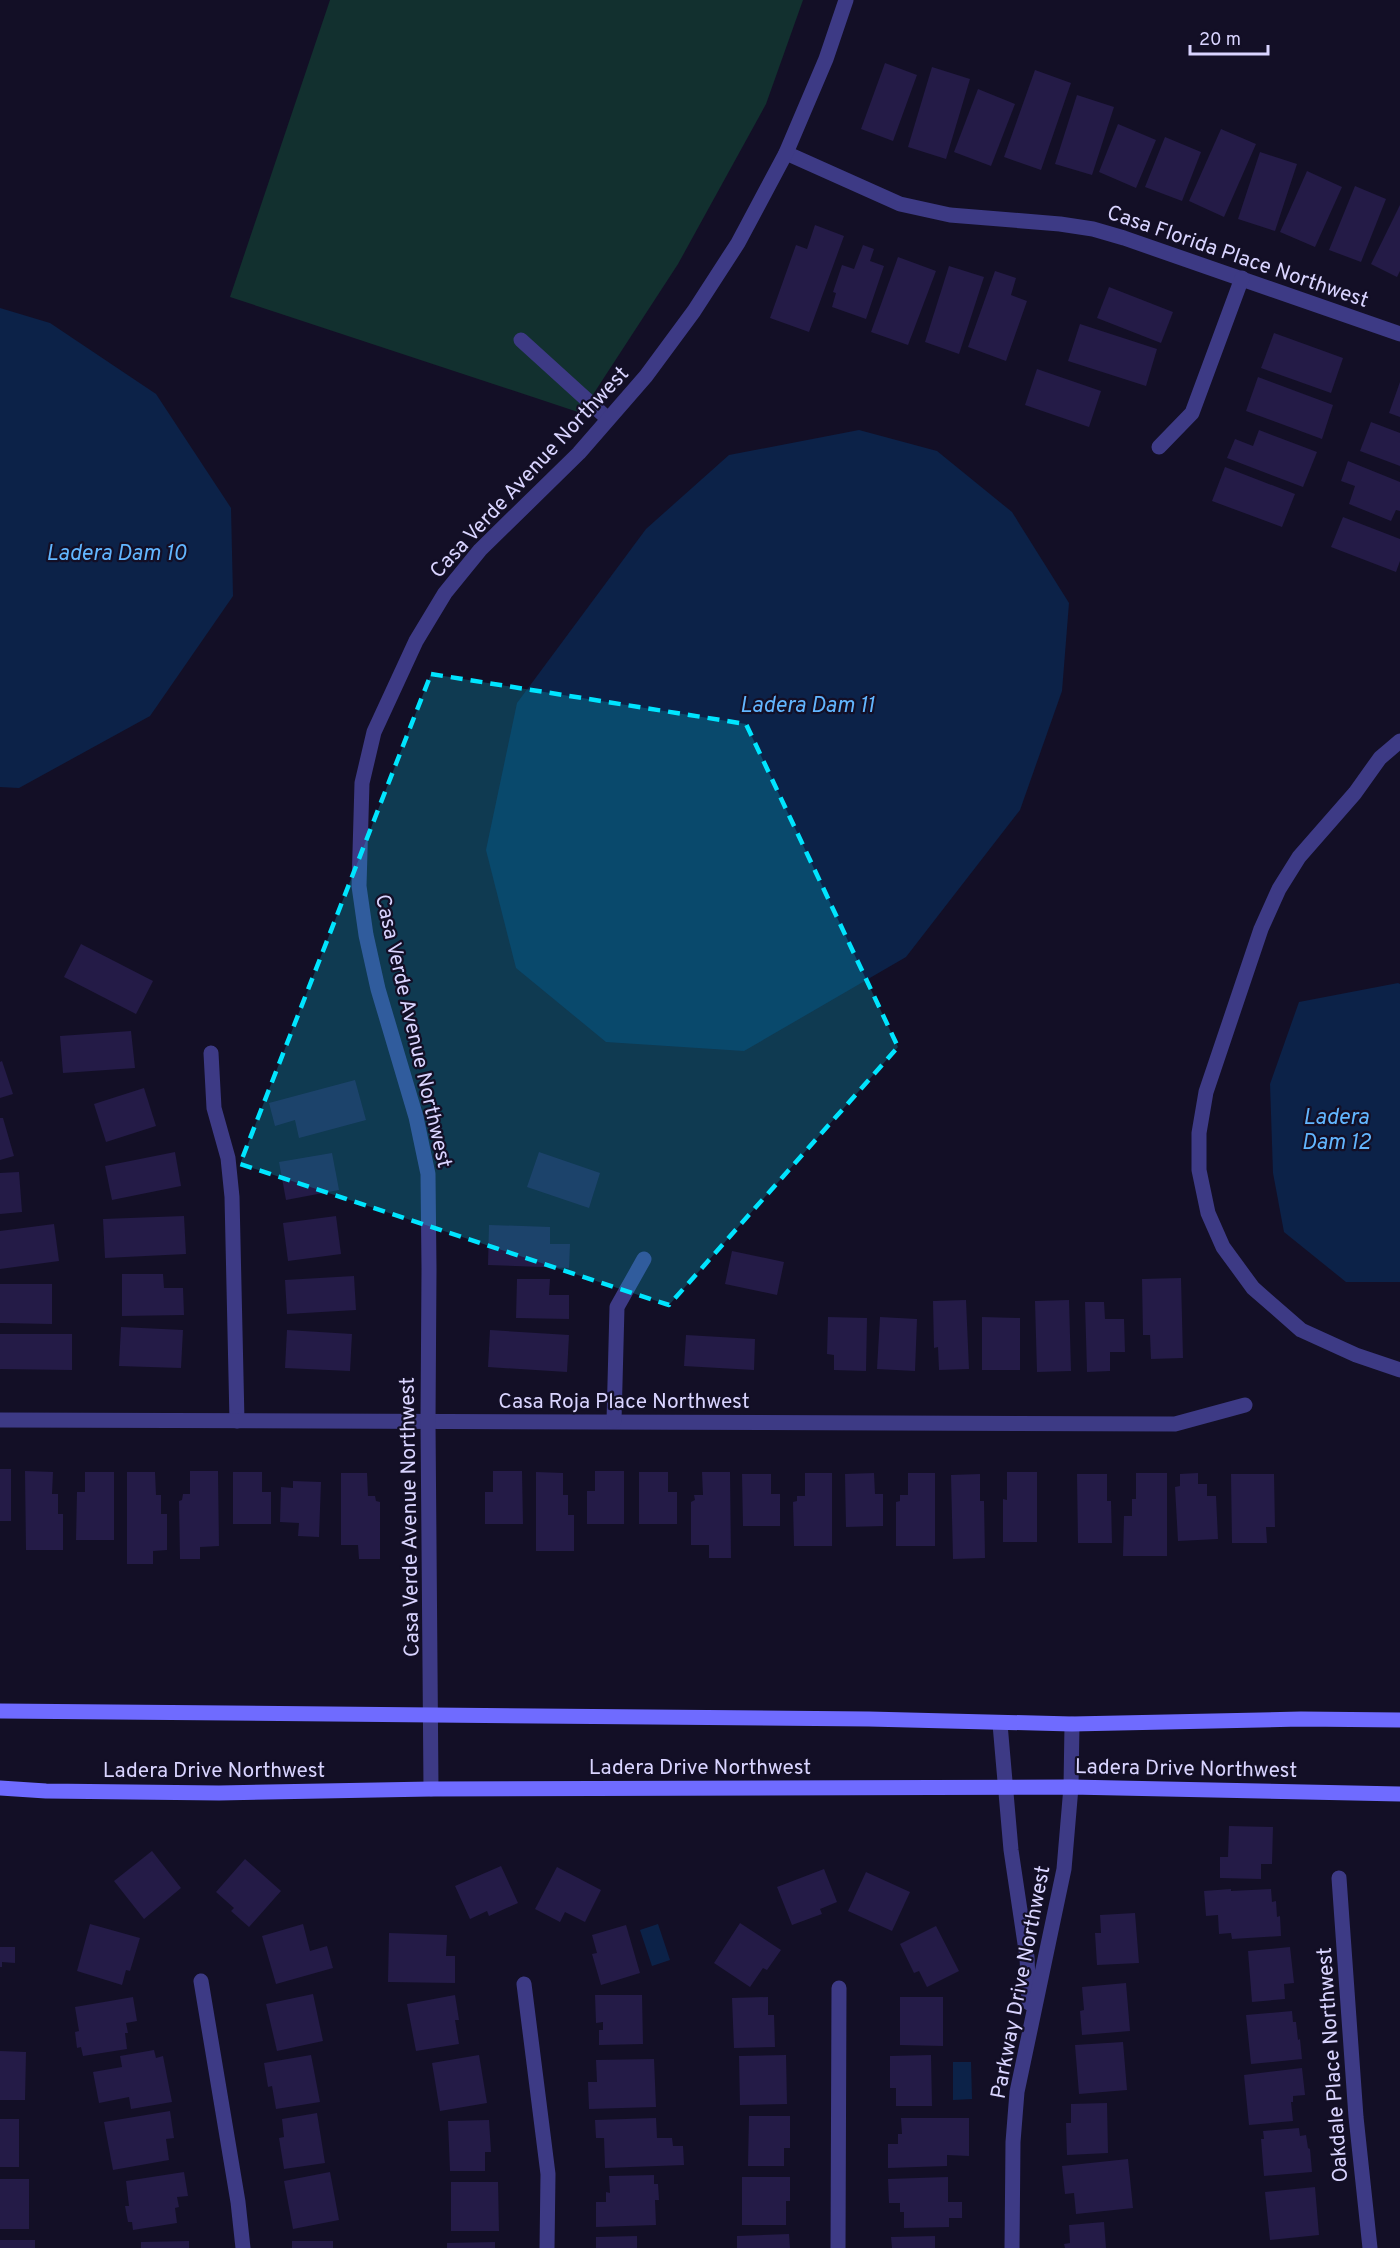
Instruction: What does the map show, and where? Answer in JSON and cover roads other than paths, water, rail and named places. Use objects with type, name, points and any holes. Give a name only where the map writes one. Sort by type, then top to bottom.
[{"type":"main road","name":"Ladera Drive Northwest","points":[[0,1711],[869,1719],[1000,1724],[1301,1719],[1400,1720]]},
{"type":"main road","name":"Ladera Drive Northwest","points":[[0,1788],[46,1791],[219,1793],[431,1789],[1071,1787],[1400,1794]]},
{"type":"street","name":"Casa Verde Avenue Northwest","points":[[431,1789],[428,1174],[416,1117],[378,989],[366,935],[359,886],[362,783],[374,732],[416,641],[445,593],[480,550],[579,453],[646,376],[694,311],[738,243],[786,153],[826,59],[846,0]]},
{"type":"street","name":"Casa Florida Place Northwest","points":[[786,153],[900,204],[950,215],[1060,224],[1124,238],[1400,334]]},
{"type":"street","points":[[1159,447],[1192,413],[1242,278]]},
{"type":"street","points":[[521,340],[608,420]]},
{"type":"street","points":[[1400,741],[1380,758],[1355,793],[1299,857],[1279,889],[1261,929],[1206,1092],[1199,1133],[1199,1170],[1208,1213],[1223,1247],[1253,1288],[1301,1330],[1356,1355],[1400,1370]]},
{"type":"street","points":[[211,1053],[214,1108],[228,1158],[232,1197],[237,1421]]},
{"type":"street","points":[[614,1421],[617,1307],[644,1259]]},
{"type":"street","name":"Casa Roja Place Northwest","points":[[0,1420],[1175,1424],[1245,1405]]},
{"type":"street","points":[[1000,1724],[1011,1850],[1027,1956],[1029,2027]]},
{"type":"street","name":"Parkway Drive Northwest","points":[[1012,2248],[1013,2142],[1017,2092],[1064,1869],[1071,1787],[1072,1724]]},
{"type":"street","name":"Oakdale Place Northwest","points":[[1339,1878],[1356,2117],[1370,2248]]},
{"type":"street","points":[[201,1981],[238,2202],[243,2248]]},
{"type":"street","points":[[525,1984],[548,2174],[547,2248]]},
{"type":"street","points":[[838,2248],[839,1988]]},
{"type":"water","name":"Ladera Dam 10","points":[[0,308],[50,323],[156,394],[231,508],[233,596],[150,716],[19,788],[0,787]]},
{"type":"water","name":"Ladera Dam 11","points":[[859,430],[937,451],[1012,512],[1069,603],[1062,691],[1020,810],[906,957],[744,1051],[606,1042],[516,968],[486,850],[517,703],[646,529],[729,455]]},
{"type":"water","name":"Ladera Dam 12","points":[[1400,984],[1400,1282],[1346,1282],[1284,1232],[1273,1173],[1270,1084],[1299,1002]]},
{"type":"water","points":[[658,1924],[670,1960],[652,1966],[640,1930]]},
{"type":"water","points":[[953,2062],[971,2062],[972,2099],[953,2100]]}]
